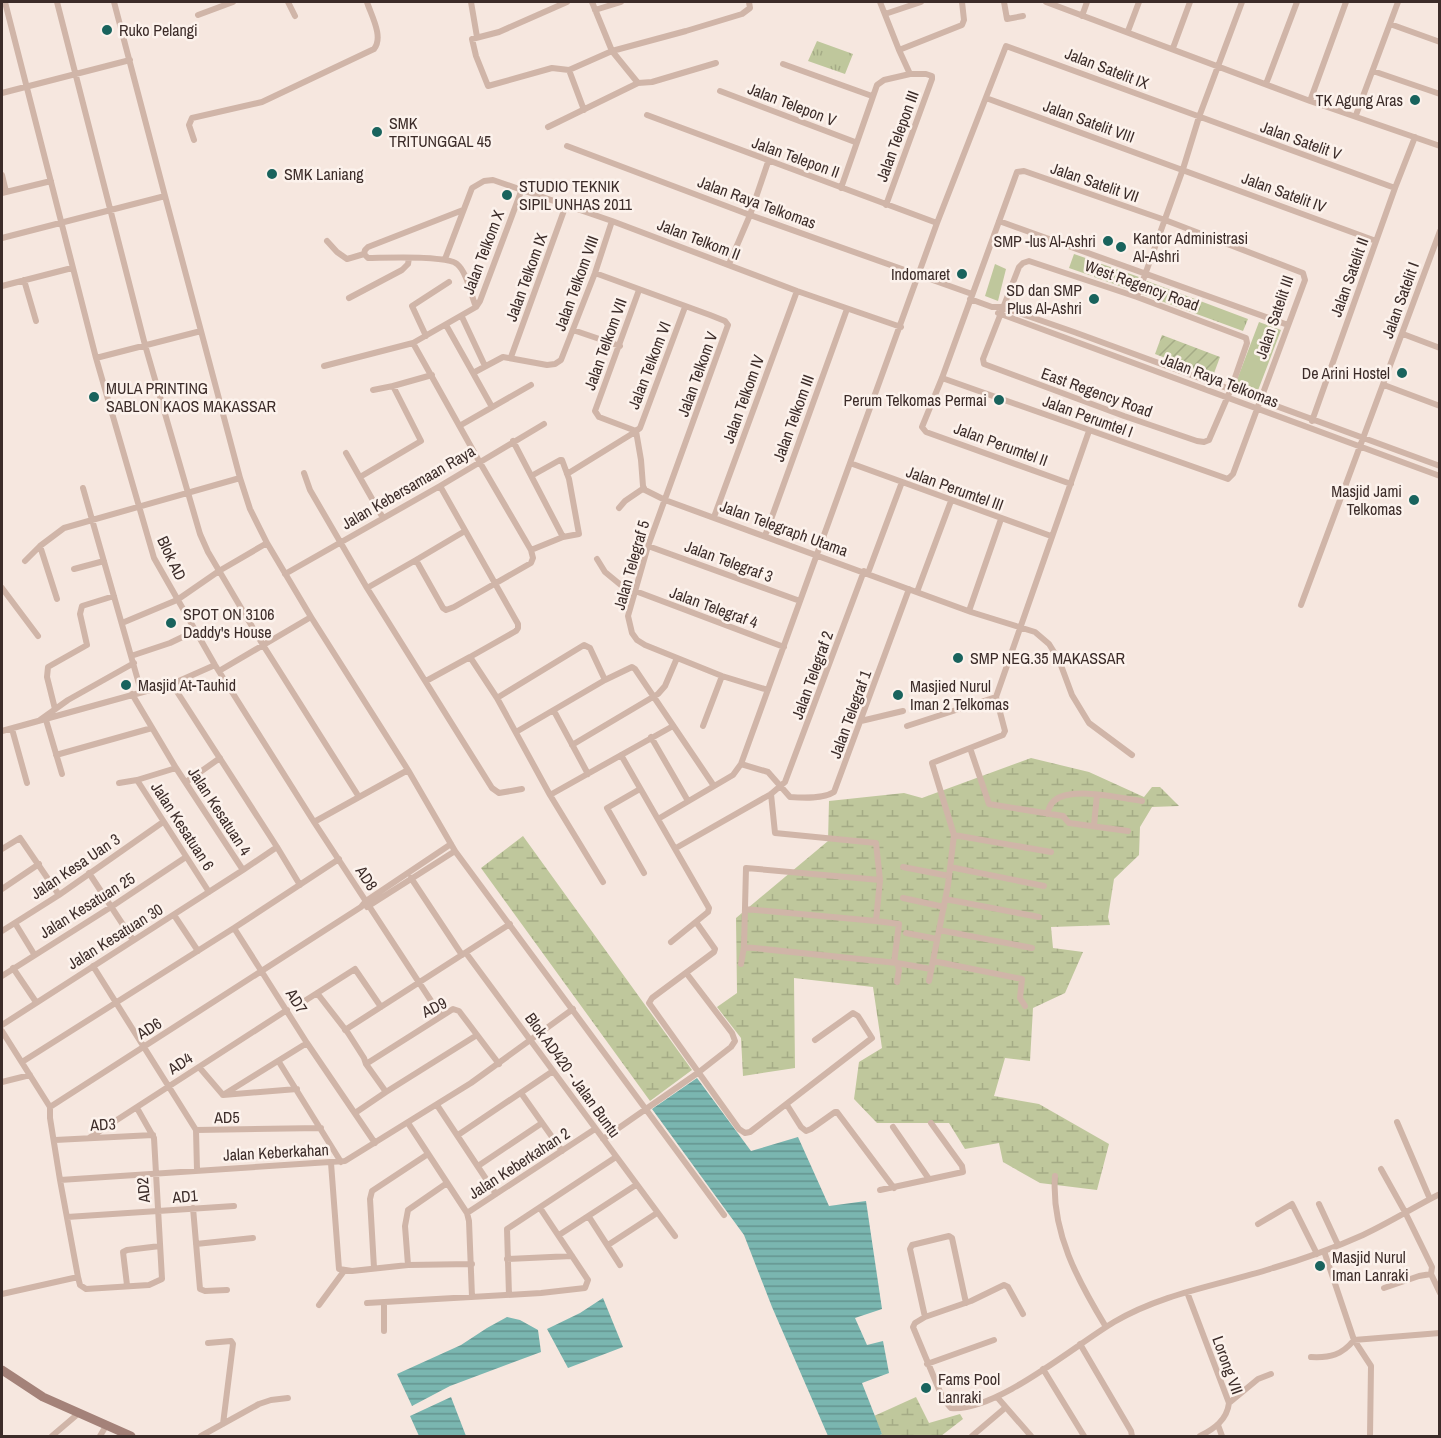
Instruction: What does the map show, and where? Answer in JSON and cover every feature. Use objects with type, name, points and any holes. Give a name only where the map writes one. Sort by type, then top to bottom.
[{"type":"main road","points":[[2,1370],[43,1397],[131,1437]]},
{"type":"street","name":"Blok AD","points":[[5,2],[96,358],[154,558],[214,664],[339,859]]},
{"type":"street","points":[[57,2],[145,345],[186,493],[203,542],[262,645],[359,797]]},
{"type":"street","points":[[114,2],[240,478],[250,509],[267,543],[310,617],[408,770],[453,847],[724,1215]]},
{"type":"street","points":[[198,15],[233,2]]},
{"type":"street","points":[[288,2],[295,16]]},
{"type":"street","points":[[194,140],[189,125],[192,118],[262,102],[374,49],[378,44],[378,36],[366,2]]},
{"type":"street","points":[[471,2],[477,37]]},
{"type":"street","points":[[567,2],[499,32],[472,39],[488,86],[552,68],[569,70],[612,51],[742,14],[749,10],[749,2]]},
{"type":"street","points":[[592,2],[612,51],[638,83]]},
{"type":"street","points":[[595,10],[621,2]]},
{"type":"street","points":[[841,188],[855,142],[877,86],[884,80],[910,74],[880,2]]},
{"type":"street","points":[[885,14],[921,2]]},
{"type":"street","points":[[899,50],[962,25],[964,20],[962,2]]},
{"type":"street","points":[[1004,2],[1007,19],[1023,16]]},
{"type":"street","points":[[1046,2],[1310,101],[1356,115],[1440,146]]},
{"type":"street","points":[[1082,15],[1087,2]]},
{"type":"street","points":[[1128,31],[1139,2]]},
{"type":"street","points":[[1173,48],[1190,2]]},
{"type":"street","points":[[1137,297],[1183,169],[1199,117],[1242,2]]},
{"type":"street","points":[[1266,84],[1297,2]]},
{"type":"street","points":[[1310,101],[1346,2]]},
{"type":"street","points":[[1356,115],[1398,2]]},
{"type":"street","points":[[1390,24],[1440,42]]},
{"type":"street","name":"Jalan Satelit IX","points":[[986,98],[1006,46],[1199,117]]},
{"type":"street","points":[[2,93],[130,60]]},
{"type":"street","points":[[548,127],[625,87],[652,82],[716,63]]},
{"type":"street","points":[[783,64],[872,96]]},
{"type":"street","points":[[569,70],[584,110]]},
{"type":"street","points":[[1373,71],[1440,94]]},
{"type":"street","name":"Jalan Telepon III","points":[[886,205],[932,79],[932,76],[926,74],[910,74]]},
{"type":"street","name":"Jalan Telepon V","points":[[720,91],[855,142]]},
{"type":"street","points":[[658,819],[733,775],[741,764],[937,223],[986,98]]},
{"type":"street","name":"Jalan Satelit VIII","points":[[986,98],[1183,169]]},
{"type":"street","name":"Jalan Telepon II","points":[[647,116],[937,223]]},
{"type":"street","name":"Jalan Satelit V","points":[[1199,117],[1395,188]]},
{"type":"street","name":"Jalan Satelit II","points":[[1310,428],[1415,137]]},
{"type":"street","name":"Jalan Raya Telkomas","points":[[567,146],[918,276],[992,307],[1074,332],[1231,390],[1310,428],[1440,476]]},
{"type":"street","points":[[729,264],[750,215],[768,162]]},
{"type":"street","name":"Jalan Satelit IV","points":[[1183,169],[1376,241]]},
{"type":"street","name":"Jalan Satelit VII","points":[[999,221],[1017,172],[1024,171],[1165,220]]},
{"type":"street","points":[[2,175],[4,192],[51,181]]},
{"type":"street","name":"Jalan Telkom II","points":[[463,210],[472,188],[488,180],[498,181],[612,220],[797,291],[901,327]]},
{"type":"street","name":"Jalan Telkom X","points":[[324,366],[413,343],[476,307],[522,189]]},
{"type":"street","points":[[2,238],[165,196]]},
{"type":"street","name":"Jalan Telkom IX","points":[[511,357],[566,205]]},
{"type":"street","points":[[327,241],[347,259],[364,254],[368,247],[463,210]]},
{"type":"street","points":[[445,259],[463,210]]},
{"type":"street","name":"Jalan Telkom VIII","points":[[511,357],[548,365],[561,360],[595,273],[612,220]]},
{"type":"street","name":"Jalan Satelit III","points":[[1165,220],[1303,273],[1305,280],[1233,474],[1226,479]]},
{"type":"street","points":[[942,378],[999,221],[1288,325]]},
{"type":"street","name":"Jalan Satelit I","points":[[1301,605],[1440,231]]},
{"type":"street","points":[[364,254],[368,258],[445,259],[458,264],[476,307]]},
{"type":"street","points":[[349,298],[402,270],[408,264],[408,258]]},
{"type":"street","name":"West Regency Road","points":[[1001,310],[1019,267],[1029,261],[1137,297],[1246,338],[1247,343],[1231,390]]},
{"type":"street","points":[[2,286],[72,268]]},
{"type":"street","name":"Jalan Telkom V","points":[[595,273],[725,321],[728,327],[664,500]]},
{"type":"street","points":[[24,280],[36,321]]},
{"type":"street","points":[[426,336],[412,306],[449,282]]},
{"type":"street","name":"Jalan Telkom VII","points":[[635,431],[599,417],[596,407],[639,290]]},
{"type":"street","name":"Jalan Telkom IV","points":[[714,517],[797,291]]},
{"type":"street","name":"Jalan Telkom VI","points":[[635,431],[640,428],[685,307]]},
{"type":"street","name":"Jalan Telkom III","points":[[765,536],[847,309]]},
{"type":"street","name":"Jalan Raya Telkomas","points":[[1001,310],[1227,398],[1258,404],[1313,420],[1440,466]]},
{"type":"street","name":"East Regency Road","points":[[1001,310],[983,362],[985,366],[1201,442],[1206,442],[1211,437],[1227,398]]},
{"type":"street","points":[[462,317],[485,366]]},
{"type":"street","points":[[446,325],[492,407]]},
{"type":"street","points":[[573,330],[620,346]]},
{"type":"street","points":[[96,358],[201,331]]},
{"type":"street","points":[[1071,339],[1074,332]]},
{"type":"street","points":[[1403,334],[1440,348]]},
{"type":"street","points":[[413,343],[531,550],[533,558],[531,563],[446,610],[416,560]]},
{"type":"street","points":[[473,373],[503,357],[511,357]]},
{"type":"street","points":[[373,390],[432,375]]},
{"type":"street","name":"Jalan Perumtel II","points":[[942,378],[922,427],[926,432],[1071,484]]},
{"type":"street","name":"Jalan Perumtel I","points":[[942,378],[1226,479]]},
{"type":"street","points":[[461,425],[531,385]]},
{"type":"street","points":[[1384,385],[1440,406]]},
{"type":"street","points":[[360,477],[422,441],[393,386]]},
{"type":"street","points":[[1227,398],[1231,390]]},
{"type":"street","name":"Jalan Kebersamaan Raya","points":[[285,574],[544,424]]},
{"type":"street","points":[[567,474],[635,431],[644,488],[619,508]]},
{"type":"street","points":[[929,981],[944,907],[954,835],[932,763],[1003,735],[1005,731],[996,697],[1089,431]]},
{"type":"street","points":[[513,441],[563,537]]},
{"type":"street","points":[[346,453],[383,518]]},
{"type":"street","points":[[531,550],[580,532],[562,460],[532,476]]},
{"type":"street","name":"Jalan Perumtel III","points":[[850,463],[1051,536]]},
{"type":"street","points":[[304,472],[310,490],[367,588],[496,792],[522,789]]},
{"type":"street","points":[[25,561],[60,530],[240,478]]},
{"type":"street","name":"Jalan Telegraf 2","points":[[782,786],[795,761],[902,482]]},
{"type":"street","points":[[426,681],[510,635],[518,628],[440,486]]},
{"type":"street","points":[[83,488],[141,691]]},
{"type":"street","name":"Jalan Telegraph Utama","points":[[644,488],[664,500],[969,611],[1035,632],[1046,640],[1059,660],[1081,712],[1098,731],[1132,755]]},
{"type":"street","name":"Jalan Telegraf 5","points":[[664,500],[628,616],[632,633],[645,645],[722,676],[768,690]]},
{"type":"street","points":[[918,592],[951,501]]},
{"type":"street","points":[[969,611],[1001,519]]},
{"type":"street","points":[[367,588],[465,531]]},
{"type":"street","points":[[122,622],[177,600],[219,571],[267,543]]},
{"type":"street","points":[[40,546],[57,599]]},
{"type":"street","name":"Jalan Telegraf 3","points":[[648,546],[800,602]]},
{"type":"street","name":"Jalan Telegraf 4","points":[[597,559],[613,581],[635,592],[784,646]]},
{"type":"street","points":[[74,569],[104,561]]},
{"type":"street","points":[[2,588],[38,636]]},
{"type":"street","name":"Jalan Telegraf 1","points":[[782,786],[788,795],[799,798],[828,795],[834,792],[909,589]]},
{"type":"street","points":[[55,709],[47,669],[87,645],[80,614],[82,606],[114,596]]},
{"type":"street","points":[[219,671],[310,617]]},
{"type":"street","points":[[38,721],[132,659],[195,631]]},
{"type":"street","points":[[497,698],[584,645],[590,648],[605,680]]},
{"type":"street","points":[[470,657],[497,698],[550,795],[603,882]]},
{"type":"street","points":[[572,745],[663,689],[677,658]]},
{"type":"street","points":[[2,731],[172,684],[214,664]]},
{"type":"street","points":[[516,732],[627,668],[634,668],[714,786]]},
{"type":"street","points":[[703,726],[722,676]]},
{"type":"street","points":[[172,684],[277,848]]},
{"type":"street","name":"Jalan Kesatuan 4","points":[[132,694],[176,768],[243,870],[277,848],[300,885]]},
{"type":"street","points":[[907,726],[996,697]]},
{"type":"street","points":[[554,711],[588,774]]},
{"type":"street","points":[[861,722],[903,711]]},
{"type":"street","points":[[46,720],[62,774]]},
{"type":"street","points":[[550,795],[673,726]]},
{"type":"street","points":[[56,755],[152,728]]},
{"type":"street","points":[[12,729],[27,783]]},
{"type":"street","points":[[651,737],[688,801]]},
{"type":"street","points":[[970,748],[989,804],[1063,816],[1069,823],[1128,831]]},
{"type":"street","points":[[621,755],[710,909],[671,942]]},
{"type":"street","points":[[186,782],[220,758]]},
{"type":"street","points":[[676,848],[782,786],[765,770],[741,764]]},
{"type":"street","name":"Jalan Kesatuan 6","points":[[176,768],[137,780],[209,892]]},
{"type":"street","points":[[314,822],[408,770]]},
{"type":"street","points":[[120,783],[137,780]]},
{"type":"street","points":[[640,789],[607,808],[644,873]]},
{"type":"street","points":[[1047,814],[1051,803],[1074,792],[1142,801]]},
{"type":"street","points":[[771,794],[775,833],[876,843],[880,880],[876,921]]},
{"type":"street","points":[[1094,825],[1097,795]]},
{"type":"street","name":"Jalan Kesa Uan 3","points":[[2,931],[59,895],[163,822]]},
{"type":"street","points":[[954,835],[1051,852]]},
{"type":"street","points":[[2,849],[20,838],[59,895]]},
{"type":"street","name":"AD6","points":[[50,1107],[368,904],[453,847]]},
{"type":"street","name":"Jalan Kesatuan 25","points":[[2,976],[186,857]]},
{"type":"street","name":"AD8","points":[[22,1062],[339,859],[441,1016]]},
{"type":"street","points":[[2,889],[39,864]]},
{"type":"street","points":[[903,867],[949,876]]},
{"type":"street","points":[[950,867],[1044,886]]},
{"type":"street","points":[[741,964],[744,947],[746,868],[880,880]]},
{"type":"street","name":"Jalan Kesatuan 30","points":[[2,1024],[243,870]]},
{"type":"street","points":[[89,873],[133,940]]},
{"type":"street","name":"Blok AD420 - Jalan Buntu","points":[[410,876],[461,955],[530,1040],[675,1236]]},
{"type":"street","points":[[903,898],[944,907]]},
{"type":"street","points":[[945,899],[1039,917]]},
{"type":"street","points":[[745,909],[899,924],[897,982]]},
{"type":"street","points":[[174,915],[198,951]]},
{"type":"street","points":[[696,922],[715,951],[652,998],[649,1003],[743,1132],[750,1132],[872,1038],[858,1016],[853,1013],[815,1040]]},
{"type":"street","points":[[15,923],[34,954]]},
{"type":"street","points":[[345,1030],[510,924]]},
{"type":"street","name":"AD7","points":[[234,928],[307,1043],[375,1143]]},
{"type":"street","points":[[939,930],[1032,948]]},
{"type":"street","points":[[906,933],[938,939]]},
{"type":"street","points":[[744,947],[932,969]]},
{"type":"street","points":[[933,962],[1022,979],[1020,998],[1025,1006]]},
{"type":"street","name":"AD5","points":[[93,966],[196,1130],[321,1128]]},
{"type":"street","points":[[14,968],[36,1002]]},
{"type":"street","points":[[303,1002],[356,969],[381,1007]]},
{"type":"street","points":[[603,1139],[699,1072],[730,1047],[735,1038],[687,974]]},
{"type":"street","points":[[317,993],[345,1030],[386,1092]]},
{"type":"street","name":"AD9","points":[[366,1064],[453,1009],[459,1011],[499,1064]]},
{"type":"street","name":"Jalan Keberkahan","points":[[60,1180],[349,1160],[499,1064],[573,1009]]},
{"type":"street","name":"AD4","points":[[89,1138],[287,1010]]},
{"type":"street","points":[[2,1031],[50,1107],[60,1180],[80,1285],[86,1289],[127,1285],[123,1252],[160,1246]]},
{"type":"street","points":[[355,1113],[477,1035]]},
{"type":"street","points":[[223,1095],[307,1043]]},
{"type":"street","points":[[279,1062],[340,1162]]},
{"type":"street","points":[[199,1066],[223,1095]]},
{"type":"street","points":[[458,1135],[553,1071]]},
{"type":"street","points":[[2,1082],[30,1075]]},
{"type":"street","points":[[223,1095],[297,1089]]},
{"type":"street","points":[[521,1093],[562,1151]]},
{"type":"street","points":[[437,1105],[496,1194]]},
{"type":"street","points":[[787,1105],[806,1131],[837,1112],[894,1188]]},
{"type":"street","name":"AD2","points":[[127,1285],[153,1284],[160,1280],[162,1275],[153,1135],[137,1107]]},
{"type":"street","points":[[1397,1122],[1430,1199]]},
{"type":"street","points":[[408,1123],[467,1213]]},
{"type":"street","points":[[478,1166],[542,1123]]},
{"type":"street","points":[[880,1190],[960,1174],[963,1170],[931,1123]]},
{"type":"street","points":[[893,1127],[930,1179]]},
{"type":"street","name":"Jalan Keberkahan 2","points":[[472,1297],[472,1263],[467,1213],[595,1129]]},
{"type":"street","points":[[196,1130],[197,1170]]},
{"type":"street","name":"AD3","points":[[55,1140],[153,1135]]},
{"type":"street","points":[[374,1268],[370,1199],[372,1191],[428,1154]]},
{"type":"street","points":[[509,1295],[507,1229],[616,1157]]},
{"type":"street","points":[[331,1163],[338,1267],[344,1271],[408,1265],[472,1263]]},
{"type":"street","points":[[1381,1169],[1432,1267],[1431,1274],[1440,1293]]},
{"type":"street","points":[[1055,1176],[1055,1197],[1062,1239],[1078,1276],[1106,1327]]},
{"type":"street","points":[[408,1265],[406,1215],[410,1207],[447,1183]]},
{"type":"street","points":[[559,1235],[636,1185]]},
{"type":"street","points":[[1023,1314],[1006,1286],[925,1317],[913,1326],[943,1399],[951,1408],[975,1406],[997,1397],[1106,1327],[1140,1308],[1317,1254],[1364,1234],[1440,1194]]},
{"type":"street","points":[[1258,1224],[1292,1204],[1317,1254]]},
{"type":"street","points":[[1318,1204],[1338,1245]]},
{"type":"street","name":"AD1","points":[[67,1217],[234,1206]]},
{"type":"street","points":[[193,1208],[200,1289],[204,1291],[227,1290]]},
{"type":"street","points":[[367,1303],[585,1288],[588,1281],[540,1208]]},
{"type":"street","points":[[608,1245],[657,1214]]},
{"type":"street","points":[[589,1217],[620,1265]]},
{"type":"street","points":[[925,1317],[910,1246],[949,1236],[954,1241],[966,1303]]},
{"type":"street","points":[[196,1244],[253,1238]]},
{"type":"street","points":[[1324,1251],[1354,1340],[1370,1362],[1372,1372],[1370,1437]]},
{"type":"street","points":[[507,1259],[572,1256]]},
{"type":"street","points":[[319,1305],[344,1271]]},
{"type":"street","points":[[1384,1288],[1431,1274]]},
{"type":"street","points":[[2,1294],[78,1277]]},
{"type":"street","name":"Lorong VII","points":[[1187,1292],[1229,1403],[1227,1412],[1218,1425],[1200,1437]]},
{"type":"street","points":[[384,1303],[384,1331]]},
{"type":"street","points":[[1354,1340],[1440,1334]]},
{"type":"street","points":[[927,1364],[994,1340]]},
{"type":"street","points":[[1311,1357],[1334,1356],[1349,1347],[1354,1340]]},
{"type":"street","points":[[208,1343],[231,1341],[233,1344],[223,1424]]},
{"type":"street","points":[[1080,1344],[1131,1431],[1132,1437]]},
{"type":"street","points":[[1043,1369],[1084,1437]]},
{"type":"street","points":[[1229,1403],[1258,1379],[1271,1374]]},
{"type":"street","points":[[997,1397],[1031,1437]]},
{"type":"street","points":[[201,1437],[265,1402],[288,1398]]},
{"type":"street","points":[[972,1437],[1005,1408]]},
{"type":"street","points":[[52,1437],[79,1413]]},
{"type":"street","points":[[1218,1425],[1222,1437]]},
{"type":"street","points":[[100,1437],[106,1426]]},
{"type":"green space","points":[[817,41],[853,54],[845,74],[808,61]]},
{"type":"green space","points":[[1074,254],[1097,262],[1092,276],[1069,268]]},
{"type":"green space","points":[[1099,263],[1139,277],[1134,291],[1094,277]]},
{"type":"green space","points":[[995,264],[1006,269],[998,301],[985,296]]},
{"type":"green space","points":[[1147,281],[1248,319],[1243,331],[1142,294]]},
{"type":"green space","points":[[1259,322],[1281,330],[1257,393],[1235,385]]},
{"type":"green space","points":[[1162,335],[1220,357],[1213,376],[1155,354]]},
{"type":"green space","points":[[1031,758],[1089,772],[1144,797],[1152,787],[1160,787],[1179,806],[1152,807],[1140,827],[1139,855],[1114,879],[1108,917],[1110,925],[1051,927],[1053,948],[1083,952],[1065,993],[1033,1008],[1030,1061],[1005,1058],[994,1096],[1039,1104],[1109,1144],[1097,1190],[1040,1183],[1003,1162],[999,1143],[965,1149],[949,1123],[877,1123],[854,1099],[859,1062],[882,1048],[873,987],[794,978],[795,1068],[743,1076],[741,1038],[717,1007],[737,993],[736,918],[828,841],[829,801],[904,793],[922,798]]},
{"type":"green space","points":[[523,836],[692,1070],[650,1101],[481,868]]},
{"type":"green space","points":[[916,1397],[929,1423],[960,1414],[963,1419],[941,1436],[878,1436],[882,1434],[874,1416]]},
{"type":"water","points":[[697,1078],[751,1151],[798,1137],[829,1206],[866,1201],[882,1309],[855,1318],[867,1345],[883,1341],[889,1373],[862,1383],[882,1434],[878,1436],[828,1436],[772,1307],[744,1235],[652,1109]]},
{"type":"water","points":[[603,1298],[623,1347],[568,1368],[547,1329],[580,1313]]},
{"type":"water","points":[[507,1317],[520,1320],[538,1330],[541,1352],[450,1386],[412,1406],[397,1374],[461,1345]]},
{"type":"water","points":[[451,1397],[466,1436],[419,1436],[410,1416]]},
{"type":"place","name":"Ruko Pelangi","points":[[107,30]]},
{"type":"place","name":"TK Agung Aras","points":[[1415,100]]},
{"type":"place","name":"SMK TRITUNGGAL 45","points":[[377,132]]},
{"type":"place","name":"SMK Laniang","points":[[272,174]]},
{"type":"place","name":"STUDIO TEKNIK SIPIL UNHAS 2011","points":[[507,195]]},
{"type":"place","name":"SMP -lus Al-Ashri","points":[[1108,241]]},
{"type":"place","name":"Kantor Administrasi Al-Ashri","points":[[1121,247]]},
{"type":"place","name":"Indomaret","points":[[962,274]]},
{"type":"place","name":"SD dan SMP Plus Al-Ashri","points":[[1094,299]]},
{"type":"place","name":"De Arini Hostel","points":[[1402,373]]},
{"type":"place","name":"MULA PRINTING SABLON KAOS MAKASSAR","points":[[94,397]]},
{"type":"place","name":"Perum Telkomas Permai","points":[[999,400]]},
{"type":"place","name":"Masjid Jami Telkomas","points":[[1414,500]]},
{"type":"place","name":"SPOT ON 3106 Daddy's House","points":[[171,623]]},
{"type":"place","name":"SMP NEG.35 MAKASSAR","points":[[958,658]]},
{"type":"place","name":"Masjid At-Tauhid","points":[[126,685]]},
{"type":"place","name":"Masjied Nurul Iman 2 Telkomas","points":[[898,695]]},
{"type":"place","name":"Masjid Nurul Iman Lanraki","points":[[1320,1266]]},
{"type":"place","name":"Fams Pool Lanraki","points":[[926,1388]]}]
